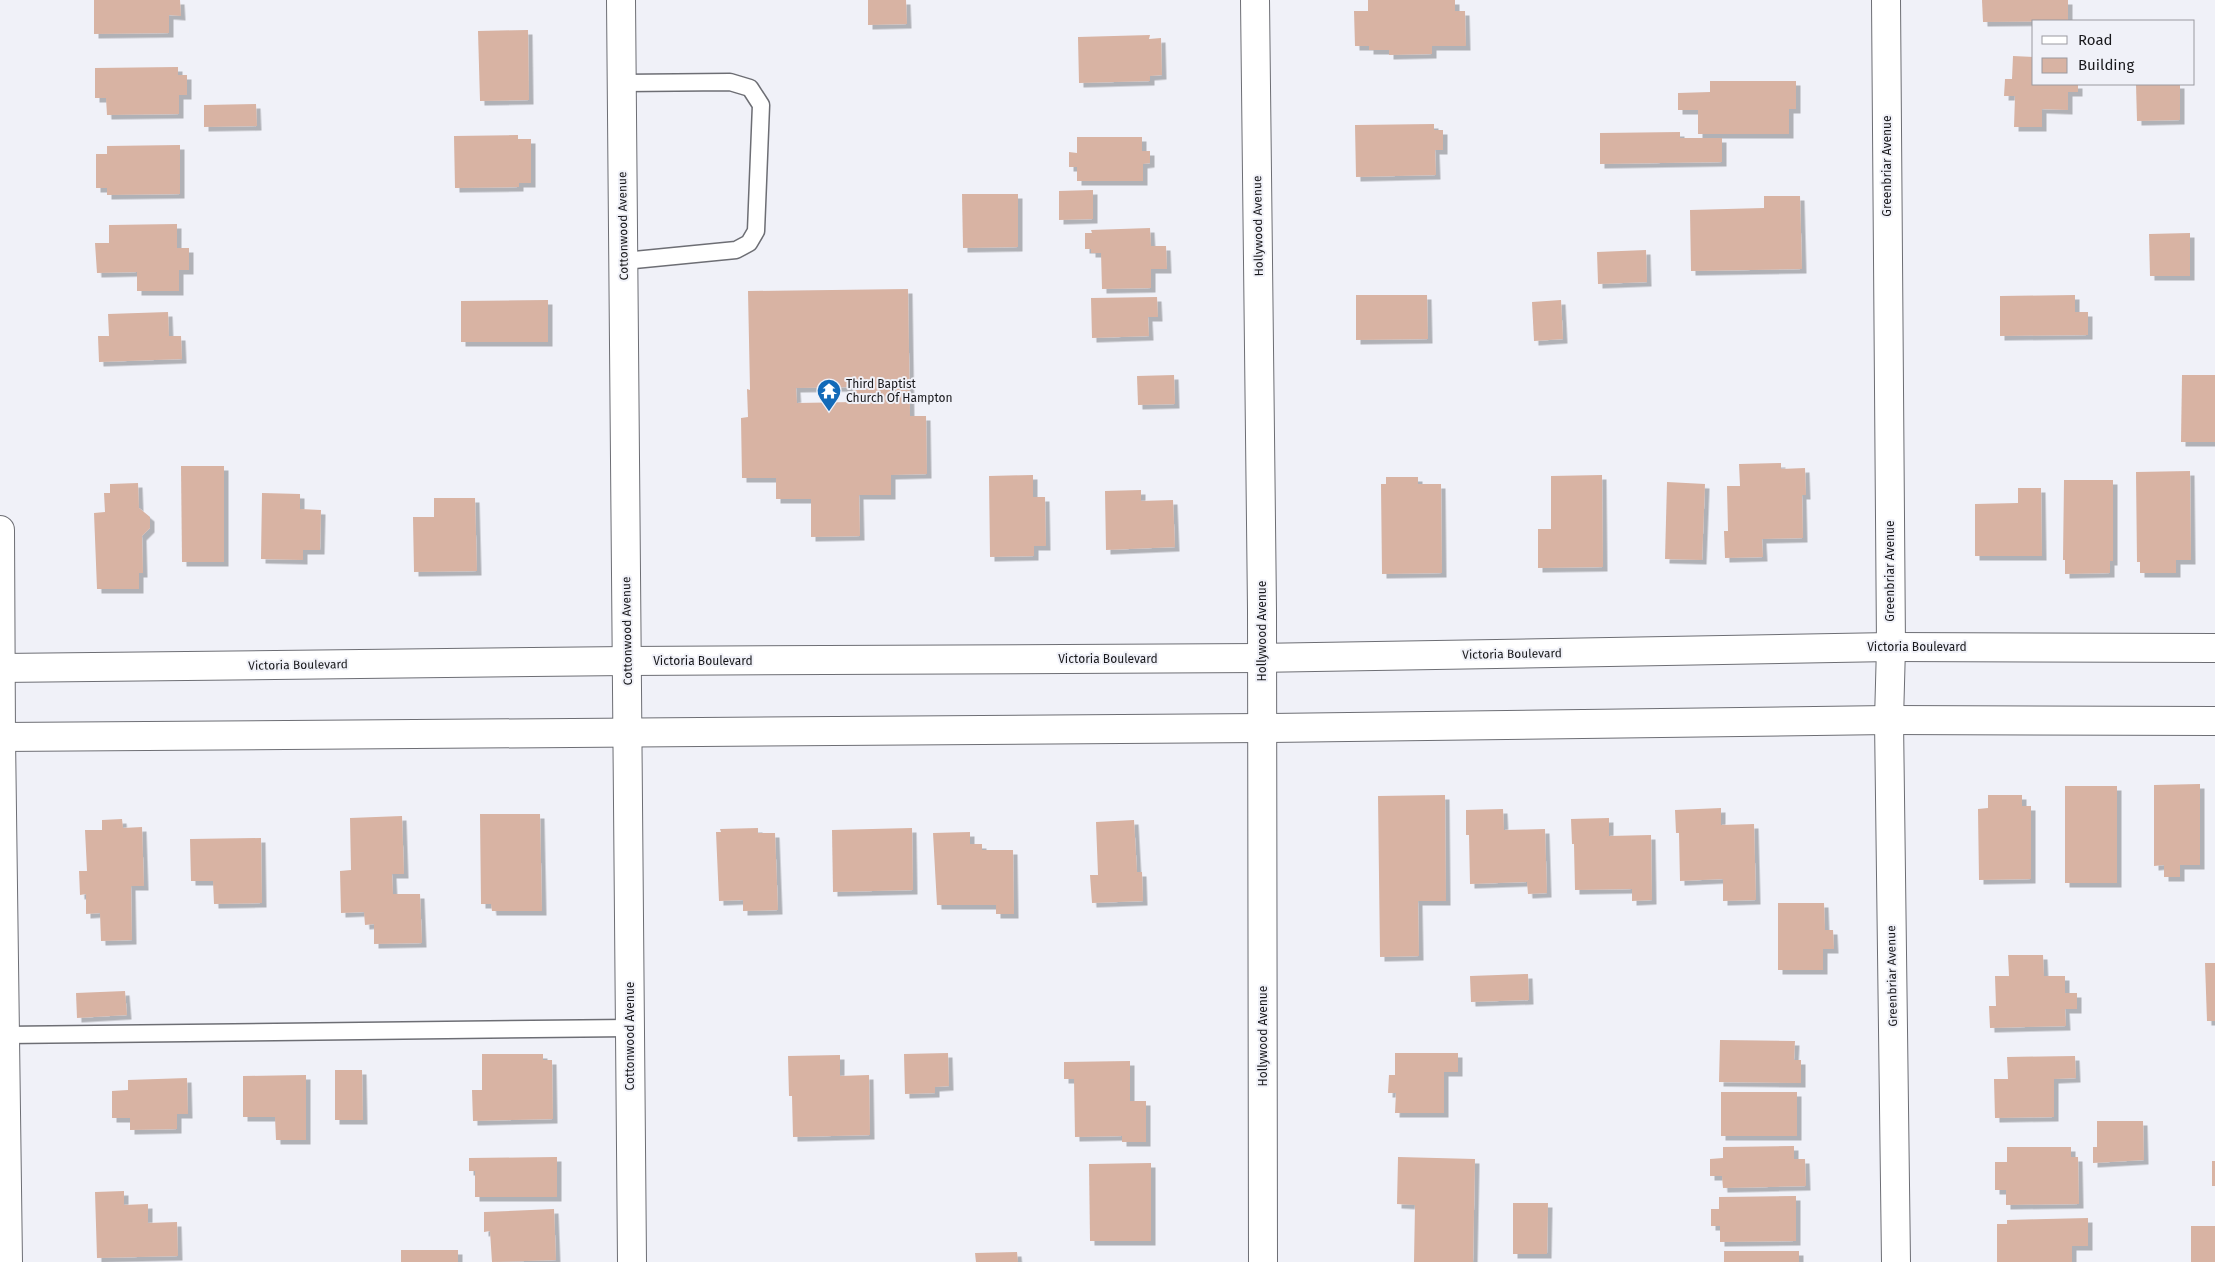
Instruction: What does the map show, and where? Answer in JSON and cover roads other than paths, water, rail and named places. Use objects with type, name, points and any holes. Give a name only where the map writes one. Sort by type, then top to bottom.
[{"type":"street","name":"Cottonwood Avenue","points":[[622,0],[632,1262]]},
{"type":"street","name":"Hollywood Avenue","points":[[1255,0],[1262,658],[1263,1262]]},
{"type":"street","name":"Greenbriar Avenue","points":[[1886,0],[1891,647],[1889,720],[1896,1262]]},
{"type":"street","points":[[0,530],[0,737],[8,1262]]},
{"type":"street","name":"Victoria Boulevard","points":[[0,668],[627,661],[1262,658],[1891,647],[2215,648]]},
{"type":"street","points":[[0,737],[1262,728],[1889,720],[2215,720]]},
{"type":"lane","points":[[622,83],[730,82],[750,88],[760,105],[756,231],[749,243],[736,250],[624,261]]},
{"type":"lane","points":[[5,1035],[630,1028]]},
{"type":"place","name":"Third Baptist Church Of Hampton","points":[[829,412]]}]
